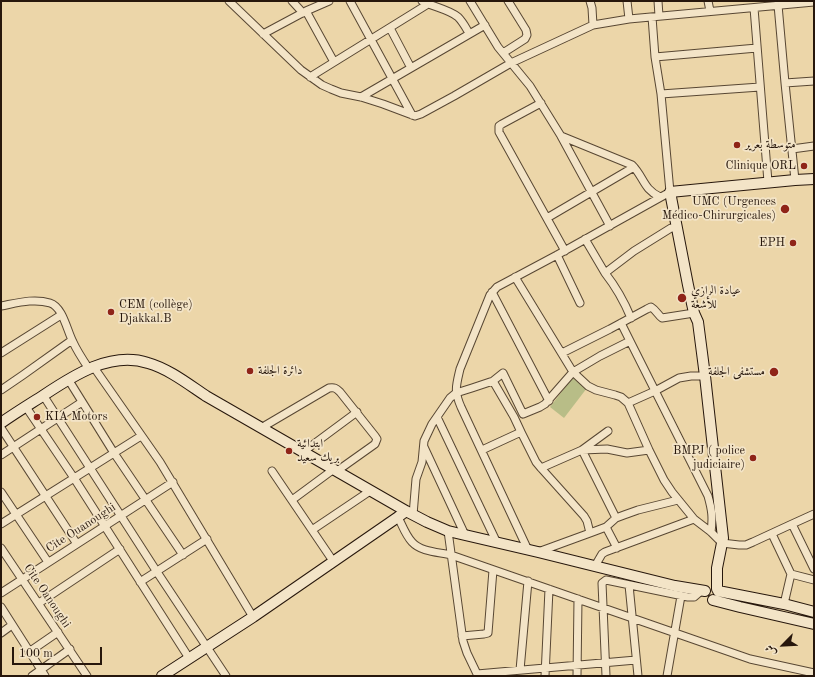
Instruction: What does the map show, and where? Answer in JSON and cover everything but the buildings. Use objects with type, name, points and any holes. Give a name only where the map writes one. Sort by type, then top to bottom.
[{"type":"street","points":[[229,1],[301,70],[331,90],[384,104],[415,116],[461,93],[511,63],[593,25],[629,19],[758,5],[814,2]]},
{"type":"street","points":[[292,1],[304,12],[334,62]]},
{"type":"street","points":[[263,34],[304,12],[329,1]]},
{"type":"street","points":[[350,1],[412,115]]},
{"type":"street","points":[[470,1],[503,53],[530,86],[541,103],[561,136],[610,226]]},
{"type":"street","points":[[503,53],[525,39],[527,35],[526,30],[508,1]]},
{"type":"street","points":[[590,1],[593,25]]},
{"type":"street","points":[[628,1],[629,19]]},
{"type":"street","points":[[658,1],[655,57],[661,94],[670,192],[694,313],[698,322],[722,540],[717,568],[710,591]]},
{"type":"street","points":[[708,1],[710,11]]},
{"type":"street","points":[[310,77],[390,28],[425,3],[452,13],[458,17],[469,34]]},
{"type":"street","points":[[758,5],[757,48],[768,182]]},
{"type":"street","points":[[778,5],[795,180]]},
{"type":"street","points":[[361,97],[485,25]]},
{"type":"street","points":[[390,28],[411,68]]},
{"type":"street","points":[[655,57],[757,48]]},
{"type":"street","points":[[785,84],[814,81]]},
{"type":"street","points":[[661,94],[760,87]]},
{"type":"street","points":[[541,103],[499,126],[499,132],[565,251]]},
{"type":"street","points":[[561,136],[632,165],[637,170],[647,188],[660,197]]},
{"type":"street","points":[[792,149],[814,146]]},
{"type":"street","points":[[547,218],[634,167]]},
{"type":"street","points":[[533,551],[461,407],[456,393],[457,379],[460,369],[492,292],[496,287],[565,251],[670,192],[814,179]]},
{"type":"street","points":[[605,273],[634,251],[671,228],[677,228]]},
{"type":"street","points":[[585,239],[605,273],[614,284],[631,318]]},
{"type":"street","points":[[557,255],[580,303]]},
{"type":"street","points":[[515,277],[573,372],[588,386],[596,390],[621,397],[628,403],[664,480],[694,519],[722,540],[739,545],[746,545],[814,514]]},
{"type":"street","points":[[492,292],[549,401]]},
{"type":"street","points":[[1,306],[36,300],[52,303],[57,306],[72,340],[160,462],[253,617]]},
{"type":"street","points":[[562,353],[647,309],[654,309],[662,318],[694,313]]},
{"type":"street","points":[[1,353],[62,315]]},
{"type":"street","points":[[621,323],[708,496],[712,509],[713,520],[711,532]]},
{"type":"street","points":[[1,390],[23,376],[72,340]]},
{"type":"street","points":[[514,418],[540,407],[549,401],[573,372],[630,341]]},
{"type":"street","points":[[1,423],[68,379],[91,368],[123,359],[146,362],[174,375],[206,396],[370,490],[406,514],[448,531],[676,586],[784,604],[814,612]]},
{"type":"street","points":[[523,414],[503,374],[493,381],[456,393],[450,398],[425,437],[422,462],[406,514],[409,538],[413,544],[422,549],[451,555],[528,581],[750,659],[814,673]]},
{"type":"street","points":[[628,403],[679,378],[705,376]]},
{"type":"street","points":[[68,379],[114,453],[183,555]]},
{"type":"street","points":[[493,381],[536,462],[584,516],[590,533]]},
{"type":"street","points":[[261,428],[329,388],[337,388],[357,412],[377,440],[292,500]]},
{"type":"street","points":[[43,395],[156,572],[226,676]]},
{"type":"street","points":[[1,455],[82,402]]},
{"type":"street","points":[[26,407],[74,478],[189,658]]},
{"type":"street","points":[[303,452],[357,412]]},
{"type":"street","points":[[437,417],[498,543]]},
{"type":"street","points":[[1,428],[77,544]]},
{"type":"street","points":[[541,468],[582,450],[608,431]]},
{"type":"street","points":[[482,450],[521,432]]},
{"type":"street","points":[[1,524],[141,436]]},
{"type":"street","points":[[423,446],[465,536]]},
{"type":"street","points":[[582,450],[607,449],[627,453],[649,450]]},
{"type":"street","points":[[582,450],[616,518]]},
{"type":"street","points":[[272,471],[333,561]]},
{"type":"street","name":"Cite Ouanoughi","points":[[1,593],[173,482]]},
{"type":"street","points":[[312,530],[370,490]]},
{"type":"street","points":[[1,492],[48,562]]},
{"type":"street","points":[[533,551],[606,527],[616,518],[638,510],[678,500]]},
{"type":"street","points":[[162,676],[253,617],[333,561],[406,514]]},
{"type":"street","points":[[595,566],[602,554],[605,552],[694,519]]},
{"type":"street","points":[[792,524],[814,569]]},
{"type":"street","points":[[606,527],[617,548]]},
{"type":"street","points":[[448,531],[462,636],[466,653],[477,675],[545,667],[636,660]]},
{"type":"street","points":[[772,534],[791,574],[784,604]]},
{"type":"street","points":[[140,582],[207,539]]},
{"type":"street","name":"Cite Oanoughi","points":[[1,548],[87,676]]},
{"type":"street","points":[[39,603],[120,549]]},
{"type":"street","points":[[462,636],[488,633],[493,570]]},
{"type":"street","points":[[791,574],[814,580]]},
{"type":"street","points":[[606,676],[602,583],[606,580],[688,597],[710,591],[747,609],[814,624]]},
{"type":"street","points":[[520,670],[528,581]]},
{"type":"street","points":[[630,585],[638,676]]},
{"type":"street","points":[[545,676],[549,589]]},
{"type":"street","points":[[667,676],[681,596]]},
{"type":"street","points":[[577,676],[578,599]]},
{"type":"street","points":[[1,607],[43,673]]},
{"type":"street","points":[[1,633],[12,625]]},
{"type":"street","points":[[29,652],[58,632]]},
{"type":"street","points":[[32,676],[43,673],[70,649]]},
{"type":"green space","points":[[573,377],[587,388],[564,418],[550,407]]},
{"type":"place","name":"متوسطة بعرير","points":[[737,145]]},
{"type":"place","name":"Clinique ORL","points":[[804,166]]},
{"type":"place","name":"UMC (Urgences Médico-Chirurgicales)","points":[[785,209]]},
{"type":"place","name":"EPH","points":[[793,243]]},
{"type":"place","name":"عيادة الرازي للأشعة","points":[[682,298]]},
{"type":"place","name":"CEM (collège) Djakkal.B","points":[[111,312]]},
{"type":"place","name":"دائرة الجلفة","points":[[250,371]]},
{"type":"place","name":"مستشفى الجلفة","points":[[774,372]]},
{"type":"place","name":"KIA Motors","points":[[37,417]]},
{"type":"place","name":"ابتدائية بريك سعيد","points":[[289,451]]},
{"type":"place","name":"BMPJ ( police judiciaire)","points":[[753,458]]}]
